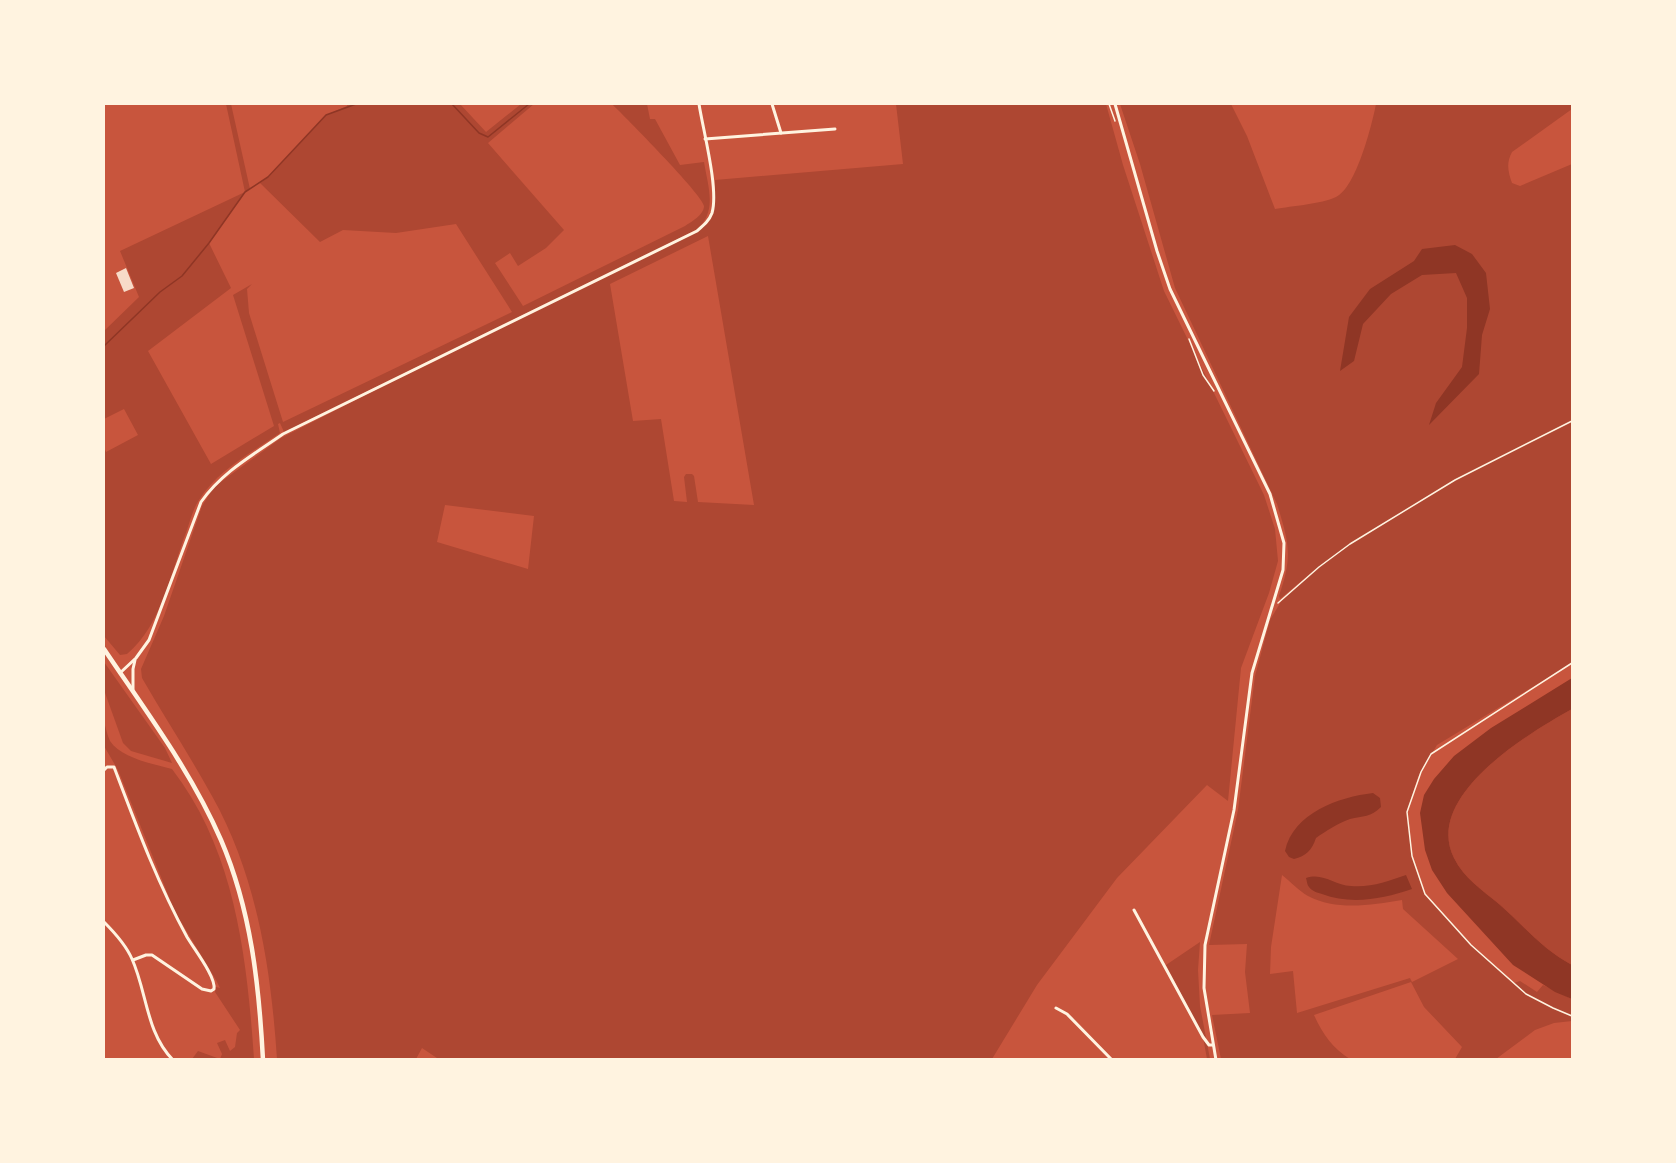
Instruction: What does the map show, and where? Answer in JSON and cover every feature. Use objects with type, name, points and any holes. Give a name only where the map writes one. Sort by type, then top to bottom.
[{"type":"main road","points":[[104,649],[189,778],[221,841],[246,914],[256,970],[262,1059]]},
{"type":"street","points":[[120,673],[136,658],[149,640],[201,502],[211,487],[227,472],[283,434],[697,231],[706,224],[713,207],[713,187],[699,104]]},
{"type":"street","points":[[772,104],[781,133]]},
{"type":"street","points":[[1115,104],[1170,289],[1270,494],[1284,543],[1285,559],[1276,596],[1270,609],[1252,673],[1233,810],[1205,945],[1204,988],[1216,1059]]},
{"type":"street","points":[[705,139],[835,129]]},
{"type":"street","points":[[133,693],[133,669],[136,658]]},
{"type":"street","points":[[104,770],[107,767],[114,768],[160,885],[194,950],[212,977],[215,984],[214,989],[211,991],[202,989],[152,956],[146,955],[133,960]]},
{"type":"street","points":[[1134,910],[1203,1037],[1213,1045]]},
{"type":"street","points":[[104,922],[123,943],[133,960],[150,1021],[163,1046],[173,1059]]},
{"type":"street","points":[[1056,1008],[1067,1014],[1112,1059]]},
{"type":"path","points":[[1270,609],[1274,609],[1281,600],[1319,567],[1350,544],[1455,480],[1572,421]]},
{"type":"path","points":[[1572,663],[1431,754],[1421,771],[1407,812],[1412,856],[1425,894],[1471,945],[1526,994],[1572,1016]]},
{"type":"shaded area","points":[[226,104],[231,104],[250,189],[245,192]]},
{"type":"shaded area","points":[[347,104],[460,104],[486,132],[521,104],[534,104],[488,143],[564,230],[546,248],[518,266],[510,253],[495,263],[523,306],[685,226],[702,212],[704,206],[691,187],[612,104],[647,104],[650,119],[655,119],[680,165],[704,162],[710,199],[707,215],[696,230],[284,432],[280,423],[278,424],[280,433],[225,471],[199,500],[157,613],[139,642],[127,654],[120,655],[104,636],[104,447],[106,452],[138,435],[124,409],[104,419],[104,331],[139,297],[120,251],[245,192],[209,243],[231,288],[148,351],[211,464],[274,426],[233,295],[252,284],[247,289],[249,313],[283,422],[512,312],[456,224],[396,233],[343,230],[320,242],[260,183],[269,177],[326,115]]},
{"type":"shaded area","points":[[896,104],[1106,104],[1123,165],[1164,291],[1264,495],[1275,529],[1278,561],[1269,593],[1241,668],[1228,801],[1207,785],[1117,878],[1037,985],[992,1059],[440,1060],[422,1048],[416,1059],[277,1059],[266,957],[251,891],[240,858],[212,796],[142,678],[141,669],[164,616],[202,506],[214,487],[281,438],[697,232],[704,226],[714,209],[715,180],[903,164]],"holes":[[[708,236],[754,505],[698,502],[692,474],[686,474],[684,477],[687,502],[674,501],[661,419],[633,421],[610,284]],[[445,505],[534,516],[528,569],[437,542]]]},
{"type":"shaded area","points":[[1120,104],[1231,104],[1247,136],[1275,209],[1323,201],[1336,197],[1343,191],[1350,182],[1362,155],[1376,104],[1572,104],[1572,109],[1512,152],[1508,168],[1512,183],[1520,186],[1572,164],[1572,663],[1437,745],[1418,777],[1407,812],[1412,856],[1425,894],[1471,945],[1514,983],[1520,981],[1537,992],[1543,985],[1572,999],[1572,1021],[1554,1023],[1535,1030],[1496,1059],[1455,1059],[1462,1047],[1424,1007],[1411,982],[1314,1015],[1329,1040],[1350,1059],[1221,1059],[1212,1015],[1250,1013],[1245,972],[1247,944],[1209,945],[1238,810],[1255,676],[1270,620],[1282,600],[1317,568],[1280,599],[1288,550],[1277,504],[1175,288],[1140,164]],"holes":[[[1282,875],[1308,896],[1331,904],[1354,906],[1402,900],[1403,909],[1458,959],[1412,982],[1410,978],[1297,1013],[1293,971],[1270,974],[1271,947]]]},
{"type":"shaded area","points":[[1455,245],[1472,254],[1486,273],[1490,309],[1482,335],[1479,374],[1429,425],[1436,403],[1462,367],[1467,328],[1467,298],[1456,273],[1422,275],[1391,294],[1363,324],[1354,361],[1340,371],[1349,317],[1370,289],[1414,261],[1422,249]]},
{"type":"shaded area","points":[[104,662],[165,748],[172,763],[131,751],[123,743],[104,690]]},
{"type":"shaded area","points":[[1572,678],[1572,709],[1531,734],[1485,769],[1466,790],[1453,812],[1448,835],[1454,858],[1468,878],[1542,945],[1572,965],[1572,999],[1555,992],[1513,965],[1447,893],[1432,870],[1425,850],[1420,813],[1424,795],[1434,779],[1454,756],[1491,728]]},
{"type":"shaded area","points":[[1572,709],[1572,965],[1542,945],[1468,878],[1454,858],[1448,835],[1453,812],[1466,790],[1485,769],[1531,734]]},
{"type":"shaded area","points":[[104,722],[110,741],[122,752],[138,760],[172,769],[194,801],[211,835],[224,871],[242,945],[254,1059],[220,1059],[222,1054],[217,1043],[225,1040],[230,1051],[235,1047],[237,1033],[240,1030],[215,992],[216,987],[220,988],[216,980],[175,912],[118,770],[104,746]]},
{"type":"shaded area","points":[[1373,793],[1380,798],[1381,807],[1370,814],[1337,825],[1316,838],[1313,846],[1302,856],[1294,859],[1289,857],[1285,851],[1290,838],[1297,826],[1307,817],[1332,803]]},
{"type":"shaded area","points":[[1406,875],[1412,889],[1390,896],[1356,900],[1315,892],[1308,886],[1306,878],[1318,877],[1345,885],[1365,886]]},
{"type":"shaded area","points":[[1200,942],[1198,970],[1200,1006],[1210,1059],[1207,1059],[1203,1037],[1166,965]]},
{"type":"shaded area","points":[[198,1051],[220,1059],[192,1059]]},
{"type":"building","points":[[126,268],[134,288],[124,292],[116,273]]},
{"type":"waterway","points":[[104,346],[160,292],[182,276],[209,243],[245,192],[268,177],[326,115],[356,104]]},
{"type":"waterway","points":[[452,104],[479,133],[488,137],[529,104]]}]
